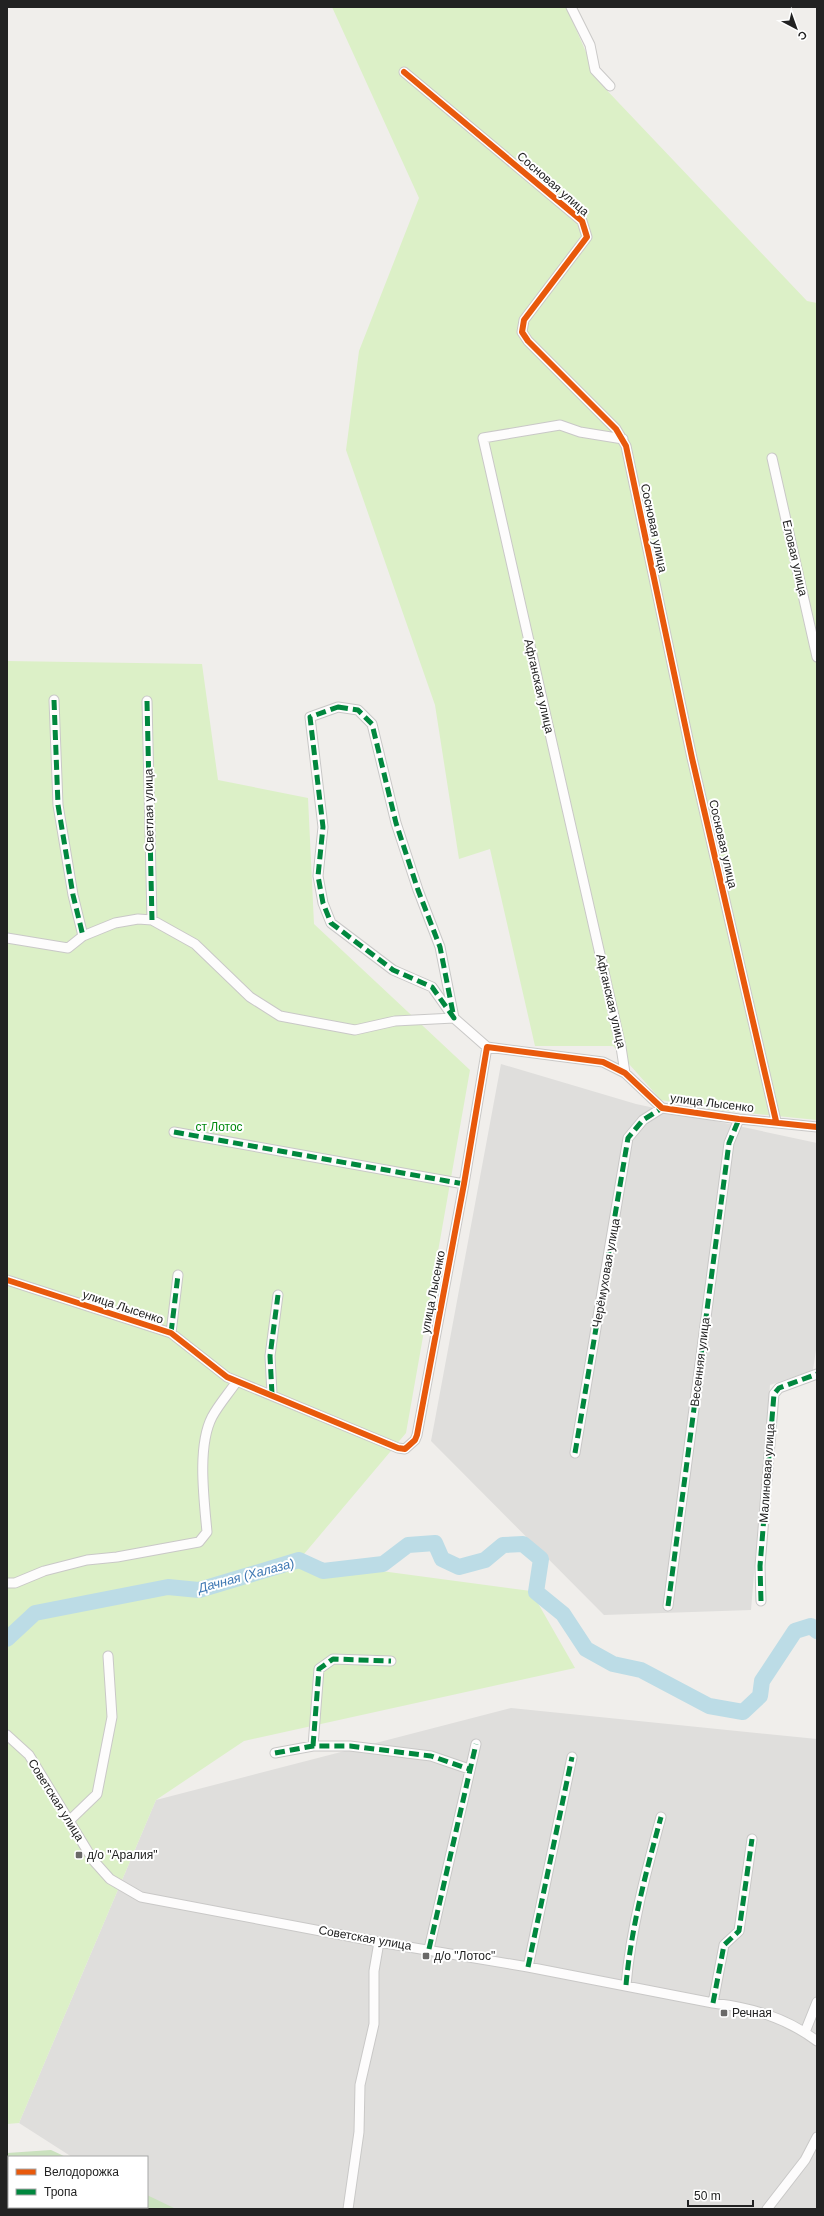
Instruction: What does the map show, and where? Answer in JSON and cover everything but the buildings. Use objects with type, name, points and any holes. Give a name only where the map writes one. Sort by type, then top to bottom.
[{"type":"street","points":[[571,7],[590,45],[595,70],[610,86]]},
{"type":"street","name":"Сосновая улица","points":[[404,72],[582,221],[587,237],[524,320],[522,332],[528,341],[616,428],[624,439],[692,758],[776,1121]]},
{"type":"street","name":"Афганская улица","points":[[624,439],[580,432],[560,425],[483,438],[621,1047],[625,1073]]},
{"type":"street","name":"Еловая улица","points":[[772,458],[817,657]]},
{"type":"street","points":[[54,700],[58,806],[73,895],[83,936]]},
{"type":"street","name":"Светлая улица","points":[[147,700],[152,920]]},
{"type":"street","points":[[454,1018],[440,947],[418,890],[396,823],[372,724],[358,710],[338,707],[310,717],[323,827],[318,876],[323,903],[331,923],[393,970],[432,987],[454,1018],[487,1047]]},
{"type":"street","points":[[7,938],[68,948],[83,936],[115,923],[138,919],[152,920],[195,944],[250,997],[280,1016],[355,1030],[395,1021],[454,1018]]},
{"type":"street","name":"улица Лысенко","points":[[7,1280],[171,1333],[227,1376],[237,1381],[272,1394],[398,1448],[405,1449],[418,1435],[464,1184],[487,1047],[603,1062],[625,1073],[662,1108],[739,1119],[776,1121],[817,1127]]},
{"type":"street","name":"Черёмуховая улица","points":[[576,1453],[628,1138],[643,1120],[662,1108]]},
{"type":"street","name":"Весенняя улица","points":[[668,1606],[729,1143],[739,1119]]},
{"type":"street","points":[[174,1132],[464,1184]]},
{"type":"street","points":[[171,1333],[178,1275]]},
{"type":"street","points":[[272,1394],[270,1356],[278,1294]]},
{"type":"street","name":"Малиновая улица","points":[[761,1601],[760,1566],[774,1394],[779,1388],[817,1374]]},
{"type":"street","points":[[7,1583],[15,1583],[44,1571],[87,1560],[117,1557],[199,1542],[207,1532],[203,1458],[206,1431],[212,1416],[237,1381]]},
{"type":"street","points":[[70,1820],[97,1794],[112,1718],[108,1656]]},
{"type":"street","points":[[313,1746],[319,1669],[333,1659],[391,1661]]},
{"type":"street","name":"Советская улица","points":[[7,1735],[29,1755],[93,1860],[110,1879],[141,1897],[379,1942],[429,1949],[626,1985],[713,2003],[738,2006],[784,2020],[817,2041]]},
{"type":"street","points":[[429,1949],[469,1769],[476,1744]]},
{"type":"street","points":[[275,1753],[313,1746],[350,1746],[431,1756],[469,1769]]},
{"type":"street","points":[[528,1967],[572,1757]]},
{"type":"street","points":[[626,1985],[628,1956],[649,1861],[661,1817]]},
{"type":"street","points":[[713,2003],[724,1946],[739,1931],[752,1839]]},
{"type":"street","points":[[348,2209],[359,2132],[360,2085],[374,2024],[374,1970],[379,1942]]},
{"type":"street","points":[[805,2032],[817,2002]]},
{"type":"street","points":[[767,2209],[804,2160],[817,2138]]},
{"type":"shaded area","points":[[501,1064],[636,1104],[817,1143],[817,1343],[813,1370],[770,1385],[751,1610],[604,1615],[431,1441]]},
{"type":"shaded area","points":[[511,1708],[817,1739],[817,2209],[154,2209],[148,2205],[148,2156],[70,2156],[19,2123],[156,1800]]},
{"type":"green space","points":[[332,7],[580,7],[569,13],[599,82],[807,301],[817,303],[817,1120],[718,1110],[661,1100],[613,1046],[535,1046],[490,849],[459,859],[435,705],[346,450],[359,351],[419,198]]},
{"type":"green space","name":"ст Лотос","points":[[7,661],[202,664],[218,780],[308,798],[314,924],[470,1070],[406,1433],[299,1560],[531,1591],[575,1668],[244,1741],[156,1800],[19,2123],[7,2124]]},
{"type":"green space","points":[[51,2150],[64,2156],[8,2156],[8,2208],[148,2208],[148,2195],[176,2209],[7,2209],[7,2153]]},
{"type":"waterway","name":"Дачная (Халаза)","points":[[7,1639],[35,1613],[168,1587],[199,1590],[299,1560],[323,1571],[383,1564],[408,1545],[435,1543],[442,1559],[459,1567],[485,1560],[503,1545],[523,1544],[541,1559],[536,1592],[563,1614],[586,1649],[613,1664],[641,1670],[709,1706],[743,1712],[760,1696],[762,1681],[795,1631],[811,1626],[817,1631]]},
{"type":"marked path","points":[[54,700],[58,805],[73,895],[83,936]]},
{"type":"marked path","points":[[147,701],[152,920]]},
{"type":"marked path","points":[[338,707],[358,710],[372,724],[396,823],[418,890],[440,947],[454,1018],[432,987],[393,970],[331,923],[323,903],[318,876],[323,827],[310,717],[338,707]]},
{"type":"marked path","points":[[575,1453],[628,1138],[643,1120],[662,1108]]},
{"type":"marked path","points":[[668,1606],[729,1143],[739,1119]]},
{"type":"marked path","points":[[174,1132],[464,1184]]},
{"type":"marked path","points":[[171,1333],[178,1275]]},
{"type":"marked path","points":[[272,1394],[270,1356],[278,1295]]},
{"type":"marked path","points":[[761,1601],[760,1566],[774,1394],[779,1388],[817,1374]]},
{"type":"marked path","points":[[313,1746],[319,1669],[333,1659],[391,1661]]},
{"type":"marked path","points":[[429,1949],[476,1744]]},
{"type":"marked path","points":[[275,1753],[313,1746],[350,1746],[431,1756],[469,1769]]},
{"type":"marked path","points":[[528,1967],[572,1757]]},
{"type":"marked path","points":[[626,1985],[635,1921],[661,1817]]},
{"type":"marked path","points":[[713,2003],[724,1945],[739,1931],[752,1839]]},
{"type":"cycle path","points":[[404,72],[582,221],[587,237],[524,320],[522,332],[528,341],[616,429],[626,446],[692,758],[776,1121]]},
{"type":"cycle path","points":[[7,1280],[171,1333],[227,1377],[398,1448],[405,1449],[415,1440],[417,1435],[464,1184],[487,1047],[603,1062],[625,1073],[662,1108],[739,1119],[817,1127]]},
{"type":"place","name":"д/о \"Аралия\"","points":[[79,1855]]},
{"type":"place","name":"д/о \"Лотос\"","points":[[426,1956]]},
{"type":"place","name":"Речная","points":[[724,2013]]}]
